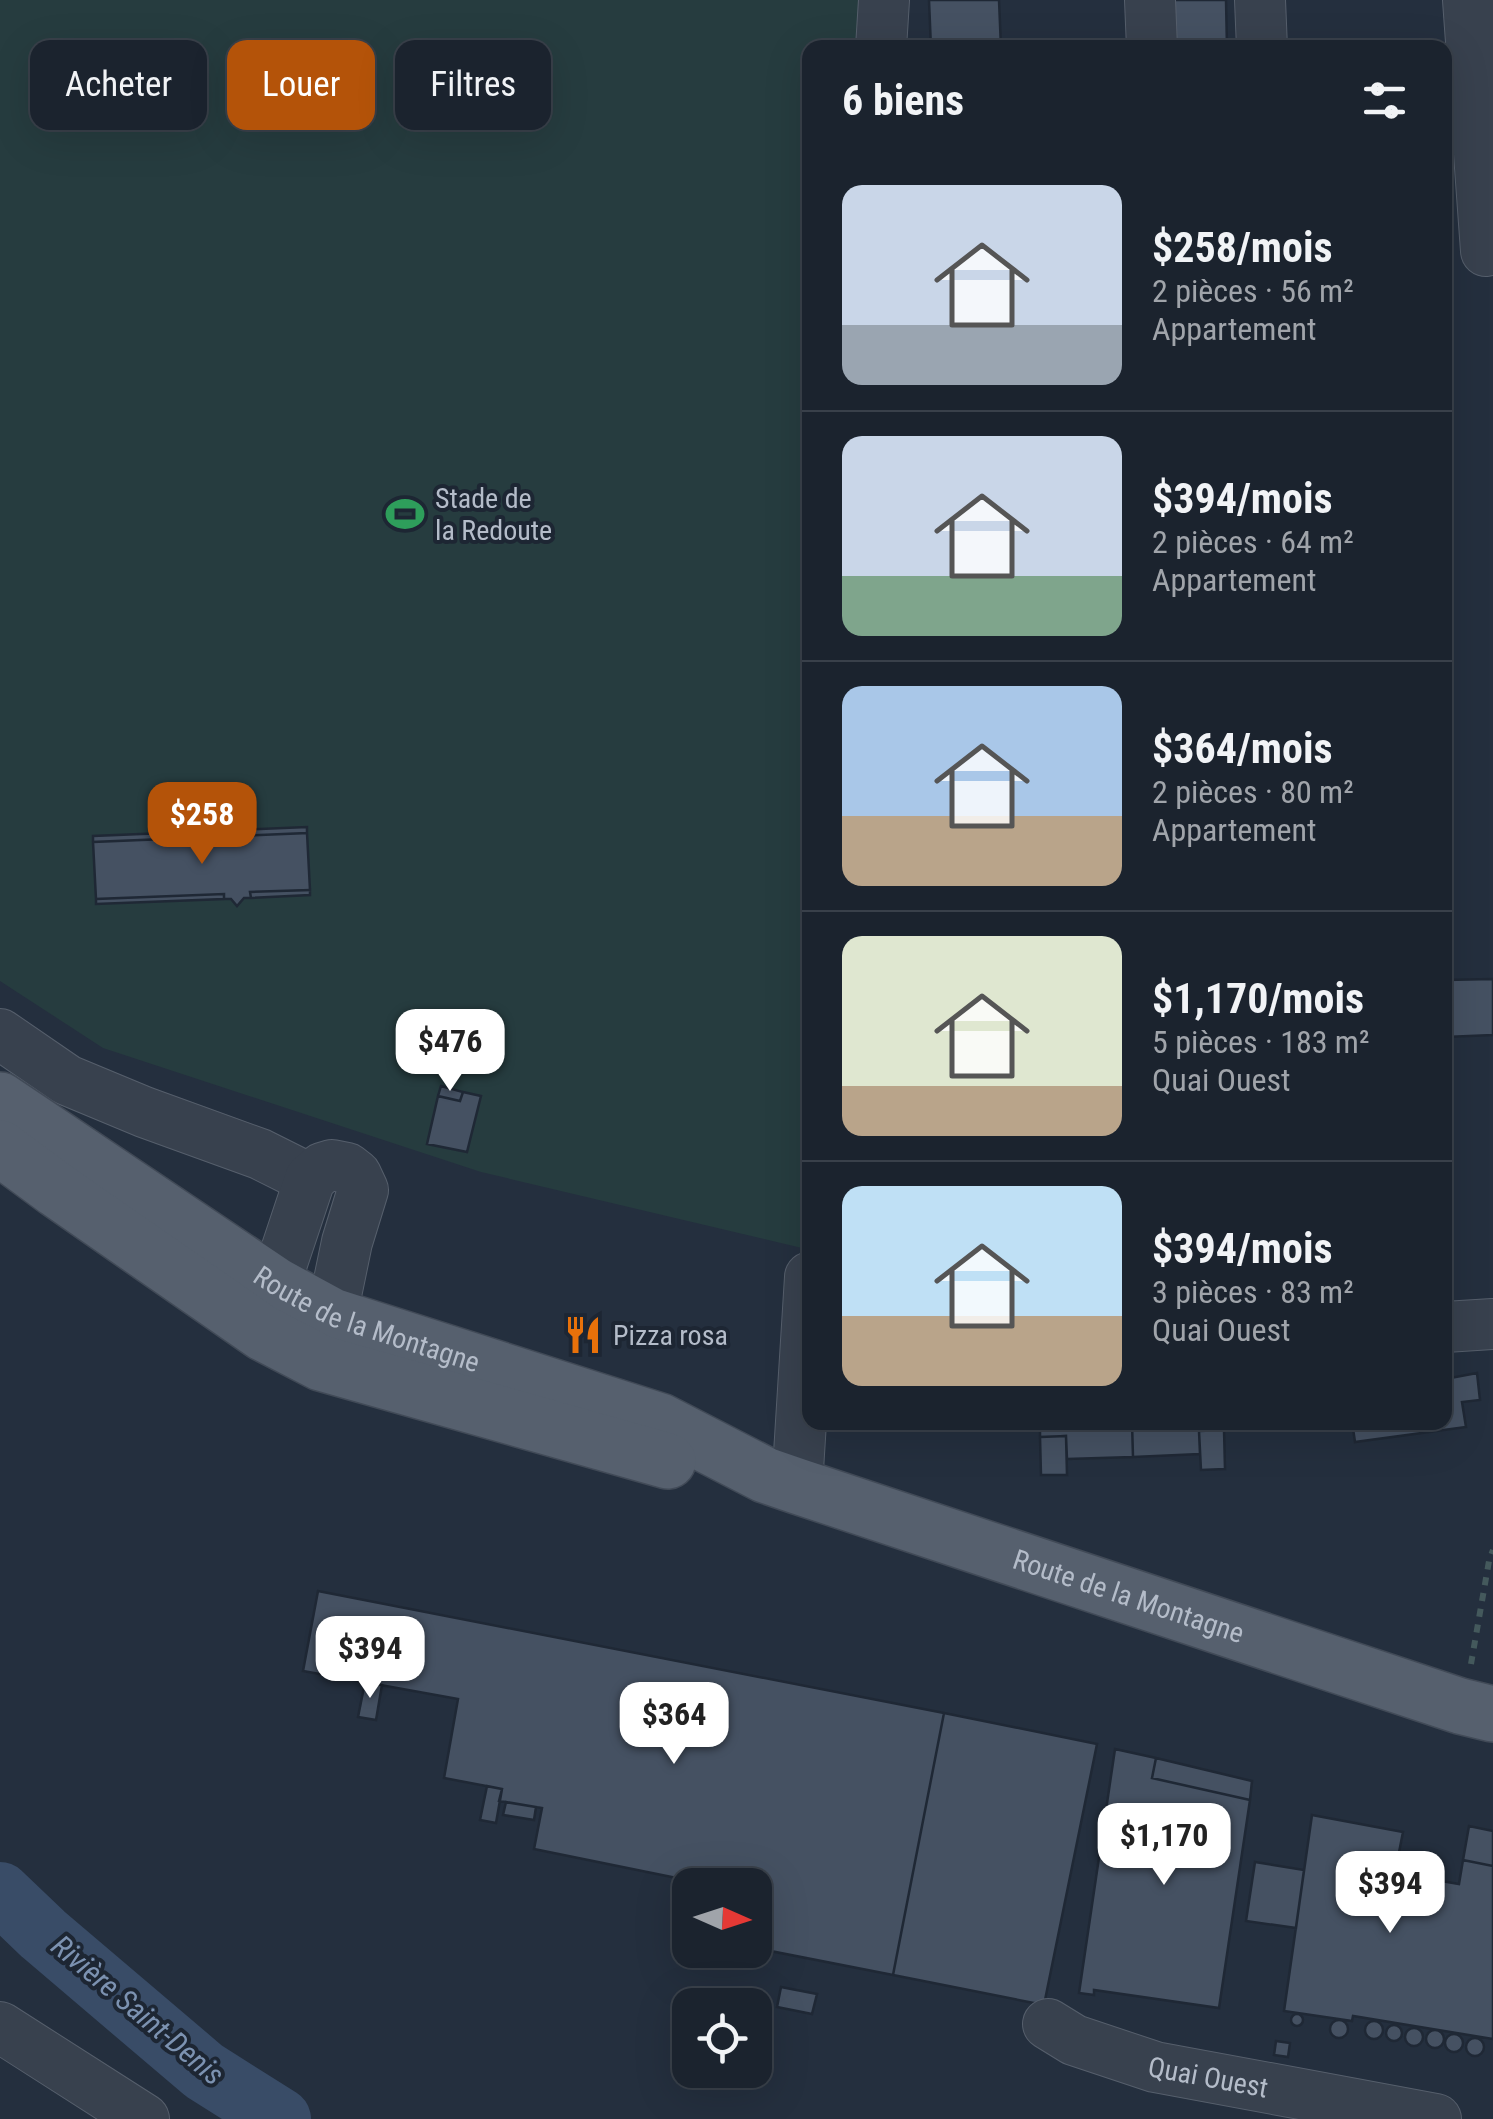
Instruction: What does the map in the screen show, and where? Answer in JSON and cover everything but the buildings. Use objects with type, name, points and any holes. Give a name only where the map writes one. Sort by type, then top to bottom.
[{"type":"main road","name":"Route de la Montagne","points":[[0,1100],[270,1309]]},
{"type":"main road","name":"Route de la Montagne","points":[[0,1148],[57,1190],[327,1339],[660,1420],[781,1480],[1460,1706],[1482,1692]]},
{"type":"street","points":[[882,40],[884,0]]},
{"type":"street","points":[[1150,0],[1152,40]]},
{"type":"street","points":[[1260,0],[1262,40]]},
{"type":"street","points":[[1468,0],[1475,252]]},
{"type":"street","points":[[0,1034],[68,1080],[260,1154],[310,1180]]},
{"type":"street","points":[[270,1309],[310,1180],[322,1168],[347,1168],[356,1175],[362,1190],[327,1339]]},
{"type":"street","points":[[1452,1327],[1493,1324]]},
{"type":"street","points":[[781,1480],[802,1364]]},
{"type":"street","name":"Quai Ouest","points":[[1048,2024],[1074,2040],[1155,2066],[1436,2119]]},
{"type":"street","points":[[0,2027],[144,2119]]},
{"type":"path","points":[[1482,1692],[1488,1561],[1493,1550]]},
{"type":"green space","name":"Stade de la Redoute","points":[[0,0],[869,0],[866,40],[802,40],[802,1248],[481,1172],[103,1048],[0,981]]},
{"type":"waterway","name":"Rivière Saint-Denis","points":[[0,1893],[204,2071],[280,2119]]},
{"type":"place","name":"Stade de la Redoute","points":[[405,514]]},
{"type":"place","name":"Pizza rosa","points":[[583,1335]]}]
